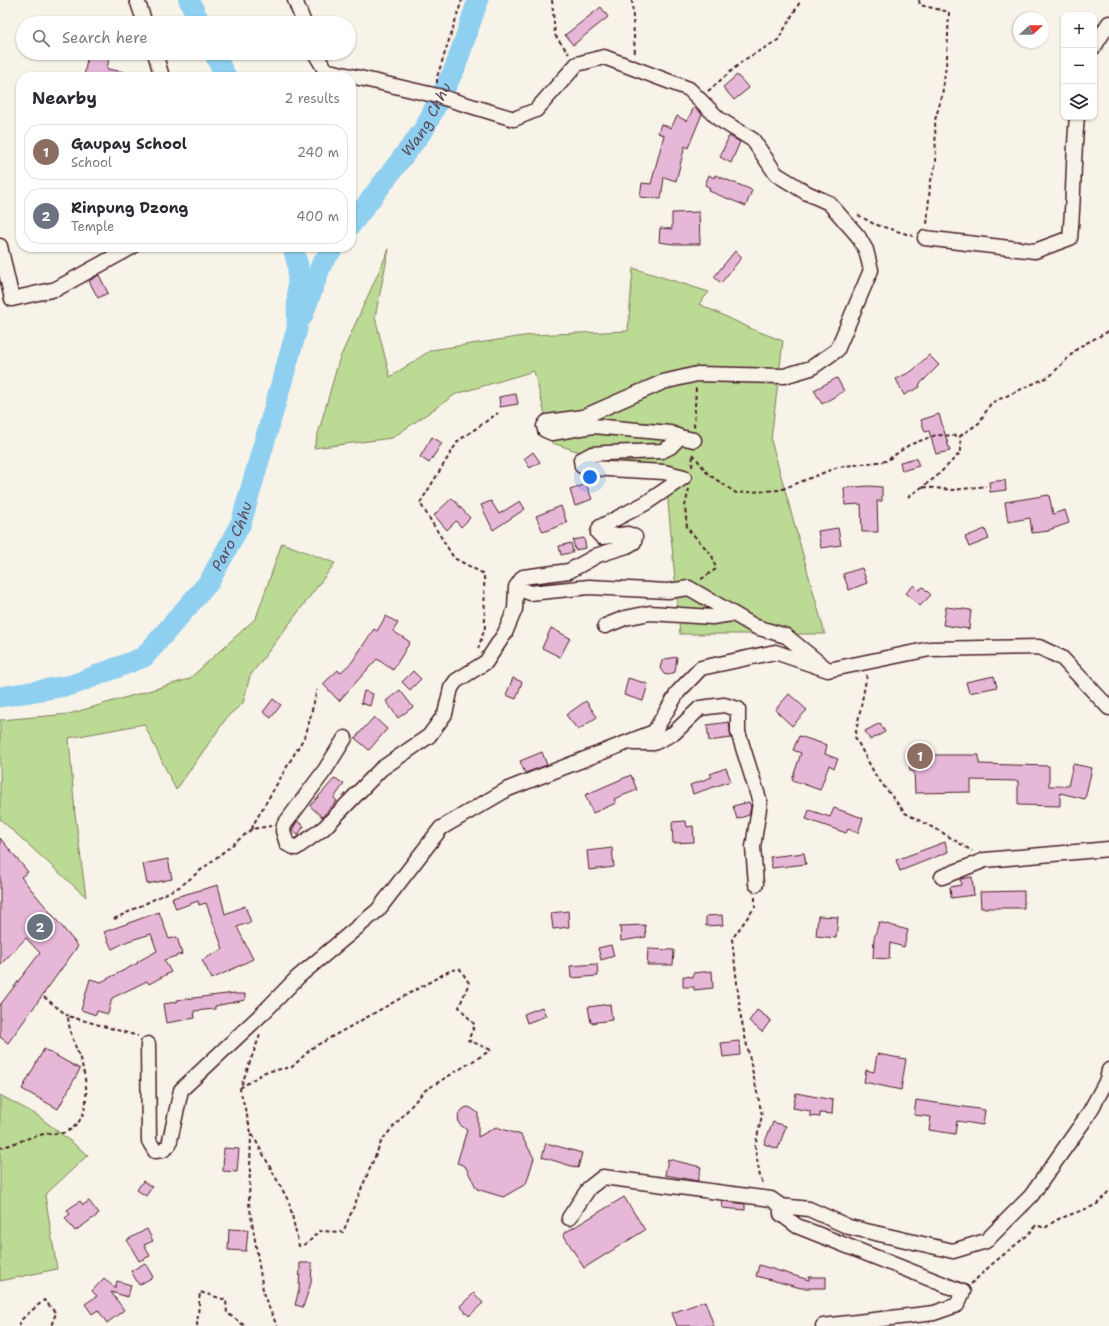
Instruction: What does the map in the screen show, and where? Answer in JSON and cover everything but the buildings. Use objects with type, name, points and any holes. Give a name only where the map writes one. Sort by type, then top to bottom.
[{"type":"street","points":[[137,0],[142,16]]},
{"type":"street","points":[[295,0],[301,16]]},
{"type":"street","points":[[1097,42],[1109,23]]},
{"type":"street","points":[[356,77],[438,96],[514,119],[536,110],[577,64],[604,57],[636,68],[689,90],[720,118],[754,140],[776,174],[807,193],[829,203],[858,236],[866,250],[871,270],[837,350],[811,368],[784,376],[697,374],[663,382],[623,401],[583,417],[547,422],[544,426],[545,430],[552,433],[593,426],[670,433],[694,440]]},
{"type":"street","points":[[157,60],[161,72]]},
{"type":"street","points":[[319,60],[325,70],[334,72]]},
{"type":"street","points":[[925,238],[1035,251],[1070,238],[1074,198],[1073,158],[1077,120]]},
{"type":"street","points":[[0,246],[12,299],[56,289],[123,252]]},
{"type":"street","points":[[680,437],[670,447],[662,451],[606,452],[592,454],[581,460],[582,466],[590,468],[664,472],[688,477]]},
{"type":"street","points":[[345,738],[325,770],[284,825],[283,831],[287,844],[296,848],[324,828],[381,769],[429,736],[445,714],[451,688],[456,681],[486,662],[506,633],[515,609],[516,587],[523,577],[569,571],[598,555],[628,546],[634,542],[635,537],[628,534],[602,537],[598,533],[600,526],[646,503],[688,477]]},
{"type":"street","points":[[516,587],[530,593],[589,586],[668,591],[689,588],[756,627],[786,636],[828,670]]},
{"type":"street","points":[[605,626],[625,618],[650,613],[712,617],[732,614]]},
{"type":"street","points":[[148,1044],[149,1141],[155,1151],[163,1150],[169,1145],[181,1090],[265,1011],[298,977],[378,910],[441,828],[508,789],[619,744],[654,732],[678,692],[702,668],[775,652],[828,670],[930,649],[1039,647],[1062,658],[1109,708]]},
{"type":"street","points":[[619,744],[637,742],[654,743],[674,733],[700,708],[724,705],[738,709],[738,732],[760,802],[753,847],[756,884]]},
{"type":"street","points":[[942,877],[985,860],[1109,849]]},
{"type":"street","points":[[569,1218],[589,1188],[602,1177],[776,1203],[810,1210],[849,1228],[953,1251],[986,1241],[1031,1196],[1088,1115],[1107,1080],[1109,1070]]},
{"type":"street","points":[[776,1203],[781,1214],[797,1226],[963,1292],[957,1305],[934,1313],[823,1326]]},
{"type":"path","points":[[438,96],[437,77],[462,0]]},
{"type":"path","points":[[552,0],[554,35],[577,64]]},
{"type":"path","points":[[632,0],[636,68]]},
{"type":"path","points":[[699,99],[744,60],[778,40],[801,0]]},
{"type":"path","points":[[852,212],[874,224],[898,232],[925,238],[930,184],[936,163],[935,120],[942,96],[947,57],[950,12],[920,5],[919,0]]},
{"type":"path","points":[[693,454],[708,474],[736,493],[780,490],[838,467],[886,461],[909,446],[936,435],[960,436],[978,423],[991,403],[1050,376],[1079,347],[1109,331]]},
{"type":"path","points":[[689,588],[716,569],[712,555],[687,528],[685,506],[688,477],[693,454],[697,374]]},
{"type":"path","points":[[477,652],[485,627],[484,574],[454,558],[420,502],[458,441],[498,413]]},
{"type":"path","points":[[908,498],[936,477],[961,452],[960,436]]},
{"type":"path","points":[[922,487],[954,490],[986,486]]},
{"type":"path","points":[[869,662],[855,737],[876,776],[905,813],[943,833],[985,860]]},
{"type":"path","points":[[252,829],[306,734],[317,690]]},
{"type":"path","points":[[114,919],[181,886],[252,829],[270,825],[283,831]]},
{"type":"path","points":[[756,884],[755,907],[732,939],[741,1018],[762,1115],[754,1147],[755,1158],[760,1177],[776,1203]]},
{"type":"path","points":[[240,1089],[265,1072],[292,1067],[312,1048],[451,970],[460,969],[469,983],[459,1007],[475,1025],[468,1040],[491,1050],[424,1091],[382,1140],[342,1232],[319,1231],[308,1243],[299,1246],[289,1202],[251,1132],[240,1089],[260,1034]]},
{"type":"path","points":[[44,997],[68,1016],[126,1031],[138,1036],[148,1044]]},
{"type":"path","points":[[0,1148],[44,1134],[66,1132],[77,1125],[85,1110],[87,1092],[82,1065],[69,1029],[68,1016]]},
{"type":"path","points":[[251,1132],[249,1203],[264,1296],[277,1326]]},
{"type":"path","points":[[963,1292],[991,1265],[1029,1234],[1036,1225],[1045,1228],[1056,1220],[1096,1205],[1109,1191]]},
{"type":"path","points":[[197,1326],[200,1292],[226,1300],[227,1313],[245,1326]]},
{"type":"path","points":[[19,1326],[21,1320],[44,1300],[56,1313],[51,1326]]},
{"type":"green space","points":[[389,249],[375,317],[390,377],[431,350],[531,335],[628,331],[633,268],[709,292],[699,304],[752,329],[783,341],[771,440],[825,634],[680,634],[666,480],[552,443],[534,371],[456,394],[392,438],[314,448],[339,360]]},
{"type":"green space","points":[[282,543],[335,563],[250,676],[243,703],[228,716],[176,790],[144,724],[69,738],[75,814],[86,897],[0,819],[0,720],[69,714],[189,679],[256,618]]},
{"type":"green space","points":[[0,1095],[37,1115],[88,1155],[45,1195],[57,1269],[0,1281]]},
{"type":"waterway","name":"Paro Chhu","points":[[189,0],[197,16]]},
{"type":"waterway","name":"Wang Chhu","points":[[356,218],[424,129],[455,68],[478,0]]},
{"type":"waterway","name":"Paro Chhu","points":[[218,60],[224,72]]},
{"type":"waterway","name":"Paro Chhu","points":[[0,697],[72,685],[144,657],[209,582],[241,523],[297,329],[298,266],[294,252]]},
{"type":"waterway","name":"Wang Chhu","points":[[302,317],[322,263],[330,252]]},
{"type":"place","name":"Gaupay School","points":[[920,756]]},
{"type":"place","name":"Rinpung Dzong","points":[[40,927]]}]
